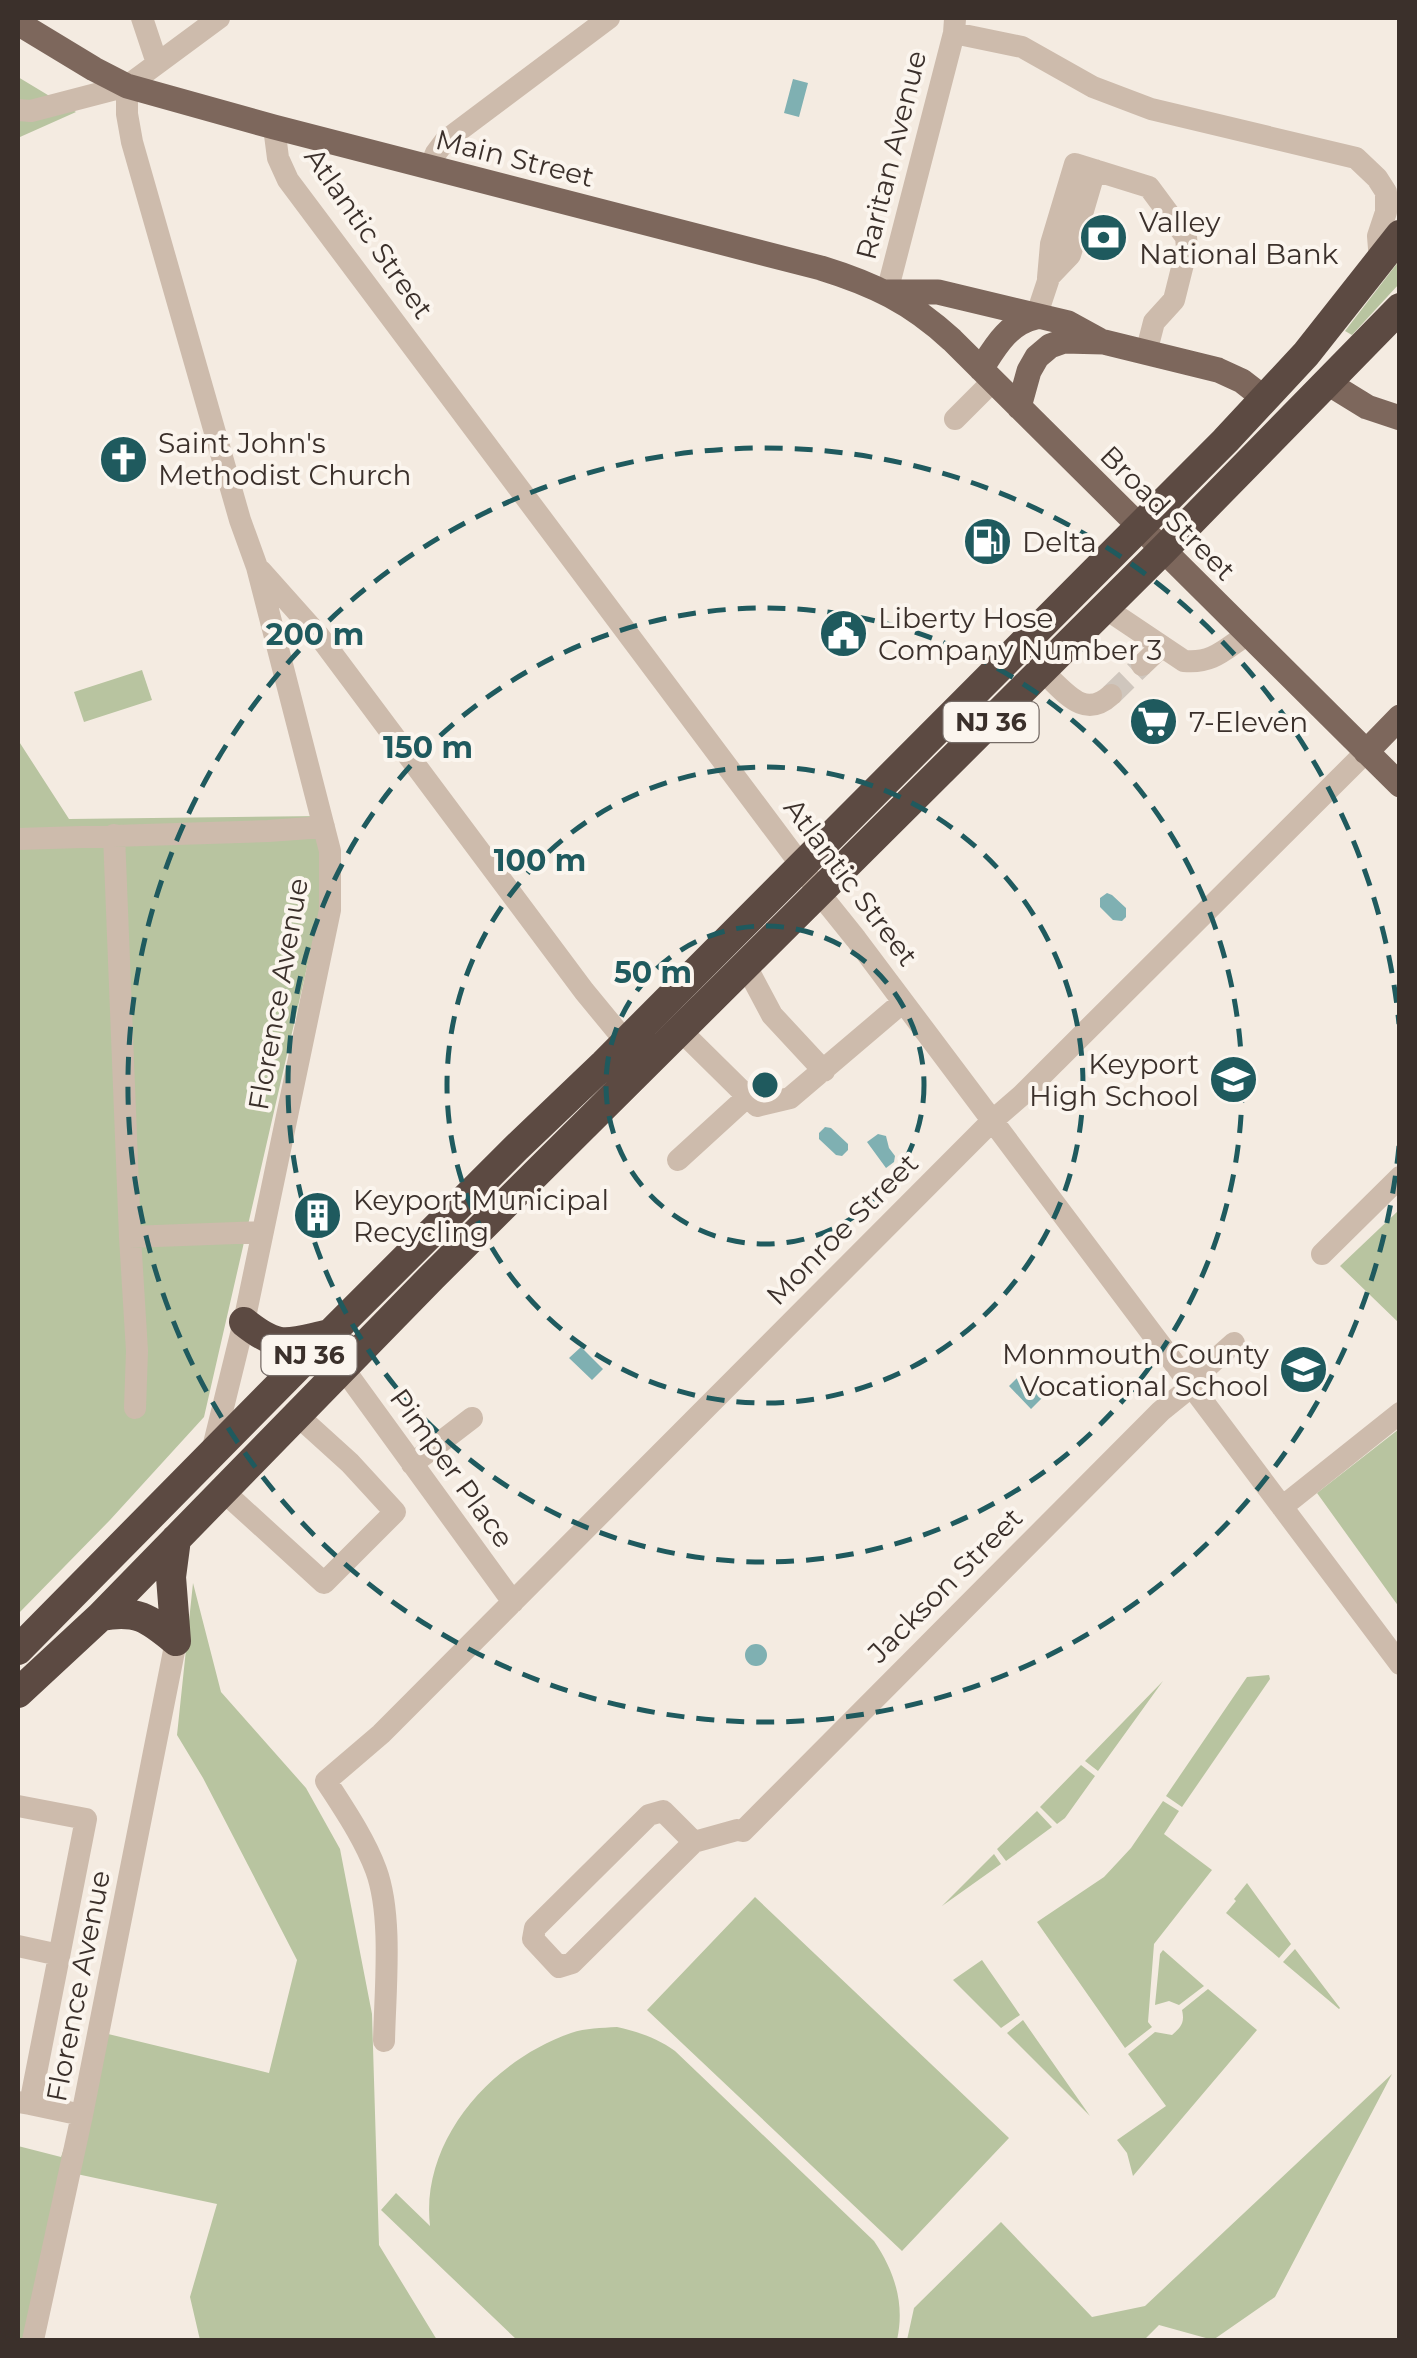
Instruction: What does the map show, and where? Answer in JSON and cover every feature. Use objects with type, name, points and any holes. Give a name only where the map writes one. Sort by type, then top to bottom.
[{"type":"highway","name":"NJ 36","points":[[18,1650],[1266,399],[1400,236]]},
{"type":"highway","name":"NJ 36","points":[[18,1693],[101,1616],[446,1263],[1164,550],[1400,308]]},
{"type":"highway","points":[[244,1322],[270,1341],[295,1342],[330,1334]]},
{"type":"highway","points":[[176,1540],[171,1578],[176,1642]]},
{"type":"highway","points":[[101,1616],[121,1612],[149,1619],[176,1642]]},
{"type":"main road","name":"Main Street","points":[[18,24],[126,86],[821,268],[887,292]]},
{"type":"main road","points":[[887,292],[938,292],[1068,324],[1104,342]]},
{"type":"main road","name":"Broad Street","points":[[887,292],[928,319],[987,375],[1400,785]]},
{"type":"main road","points":[[987,375],[1003,337],[1021,322],[1036,317]]},
{"type":"main road","points":[[1019,407],[1037,357],[1064,341],[1104,342],[1226,373],[1266,399]]},
{"type":"main road","points":[[1328,383],[1367,407],[1400,418]]},
{"type":"main road","name":"Monroe Street","points":[[1366,752],[1400,718]]},
{"type":"street","points":[[142,18],[157,63]]},
{"type":"street","points":[[18,110],[31,111],[126,86],[219,18]]},
{"type":"street","points":[[430,167],[446,141],[609,18]]},
{"type":"street","points":[[954,25],[1022,47],[1093,87],[1152,109],[1356,158],[1386,192],[1386,212],[1378,236],[1380,262]]},
{"type":"street","name":"Raritan Avenue","points":[[887,292],[954,25]]},
{"type":"street","name":"Florence Avenue","points":[[126,86],[127,114],[137,158],[240,520],[257,566],[330,851],[330,910],[244,1322],[212,1453]]},
{"type":"street","name":"Atlantic Street","points":[[274,127],[278,158],[288,180],[802,865],[819,894],[1400,1664]]},
{"type":"street","points":[[1036,317],[1048,278],[1051,244],[1075,164],[1149,186],[1186,237],[1187,248],[1174,300],[1154,322],[1146,352]]},
{"type":"street","points":[[955,419],[987,375]]},
{"type":"street","points":[[257,566],[319,636],[584,992],[626,1042]]},
{"type":"street","points":[[1105,608],[1184,660],[1212,659],[1248,634]]},
{"type":"street","points":[[1142,665],[1162,646]]},
{"type":"street","points":[[1042,671],[1082,706],[1102,703],[1111,695]]},
{"type":"street","name":"Monroe Street","points":[[384,2041],[385,1919],[376,1872],[350,1817],[326,1781],[381,1734],[992,1120],[1035,1082],[1366,752]]},
{"type":"street","points":[[18,839],[324,827]]},
{"type":"street","points":[[114,835],[137,1351],[135,1408]]},
{"type":"street","points":[[746,966],[772,1016],[824,1071]]},
{"type":"street","points":[[681,1031],[757,1106],[790,1098],[903,1002]]},
{"type":"street","points":[[678,1160],[748,1096]]},
{"type":"street","points":[[1322,1254],[1400,1177]]},
{"type":"street","points":[[130,1237],[262,1232]]},
{"type":"street","name":"Jackson Street","points":[[694,1842],[744,1831],[1234,1342]]},
{"type":"street","name":"Pimper Place","points":[[343,1368],[513,1602]]},
{"type":"street","points":[[1282,1507],[1400,1413]]},
{"type":"street","points":[[296,1415],[350,1462],[394,1512]]},
{"type":"street","points":[[412,1464],[472,1418]]},
{"type":"street","points":[[222,1491],[324,1583],[394,1512],[431,1490]]},
{"type":"street","name":"Florence Avenue","points":[[33,2340],[176,1642]]},
{"type":"street","points":[[18,1806],[86,1819],[24,2103],[82,2115]]},
{"type":"street","points":[[663,1811],[694,1842],[572,1963],[559,1967],[534,1939],[535,1928],[649,1815],[663,1811]]},
{"type":"street","points":[[18,1946],[59,1955]]},
{"type":"green space","points":[[18,77],[76,112],[20,137],[18,142]]},
{"type":"green space","points":[[1399,261],[1399,284],[1352,335],[1345,331]]},
{"type":"green space","points":[[142,670],[152,700],[84,722],[74,692]]},
{"type":"green space","points":[[18,740],[69,819],[324,816],[332,858],[204,1417],[19,1613]]},
{"type":"green space","points":[[1399,1210],[1399,1323],[1340,1266]]},
{"type":"green space","points":[[1399,1429],[1399,1607],[1317,1493]]},
{"type":"green space","points":[[193,1583],[221,1692],[306,1788],[340,1849],[372,2014],[379,2245],[437,2340],[200,2340],[190,2297],[217,2204],[72,2173],[34,2340],[18,2340],[18,2146],[61,2157],[104,2033],[269,2073],[297,1960],[177,1735]]},
{"type":"green space","points":[[1269,1675],[1270,1679],[1182,1807],[1166,1796],[1247,1677]]},
{"type":"green space","points":[[1163,1681],[1098,1771],[1085,1761]]},
{"type":"green space","points":[[1081,1765],[1095,1776],[1057,1824],[1040,1807]]},
{"type":"green space","points":[[1163,1801],[1179,1811],[1164,1834],[1212,1870],[1154,1944],[1148,2022],[1152,2027],[1125,2048],[1037,1922],[1104,1877],[1131,1848]]},
{"type":"green space","points":[[1037,1811],[1052,1827],[1006,1861],[997,1849]]},
{"type":"green space","points":[[994,1854],[1001,1864],[942,1906]]},
{"type":"green space","points":[[1247,1883],[1291,1944],[1279,1958],[1226,1913]]},
{"type":"green space","points":[[755,1897],[1009,2138],[902,2251],[647,2010]]},
{"type":"green space","points":[[1295,1949],[1340,2008],[1339,2009],[1283,1962]]},
{"type":"green space","points":[[1163,1950],[1204,1986],[1179,2005],[1169,2001],[1155,2005]]},
{"type":"green space","points":[[982,1960],[1020,2015],[1001,2028],[953,1980]]},
{"type":"green space","points":[[1208,1989],[1257,2030],[1133,2176],[1127,2153],[1117,2140],[1166,2106],[1128,2054],[1155,2032],[1172,2035],[1182,2024],[1182,2010]]},
{"type":"green space","points":[[1023,2020],[1090,2116],[1007,2033]]},
{"type":"green space","points":[[617,2027],[648,2036],[675,2051],[874,2241],[888,2264],[896,2289],[900,2314],[897,2340],[517,2340],[381,2210],[396,2193],[430,2226],[430,2194],[437,2163],[450,2134],[489,2083],[542,2045],[577,2031]]},
{"type":"green space","points":[[1392,2074],[1275,2297],[1213,2340],[1159,2325],[1144,2340],[907,2340],[914,2308],[1001,2222],[1092,2317],[1145,2306]]},
{"type":"water","points":[[793,79],[808,83],[799,117],[784,113]]},
{"type":"water","points":[[1107,893],[1126,908],[1122,921],[1113,920],[1100,907],[1100,898]]},
{"type":"water","points":[[825,1127],[848,1144],[842,1156],[819,1139]]},
{"type":"water","points":[[878,1134],[886,1136],[895,1156],[886,1168],[867,1142]]},
{"type":"water","points":[[581,1347],[603,1369],[592,1380],[569,1358]]},
{"type":"water","points":[[1019,1376],[1042,1398],[1031,1409],[1009,1386]]},
{"type":"water","points":[[752,1644],[760,1644],[767,1655],[760,1666],[752,1666],[745,1659],[745,1651]]},
{"type":"tunnel","points":[[1111,695],[1142,665]]},
{"type":"place","name":"Valley National Bank","points":[[1104,238]]},
{"type":"place","name":"Saint John's Methodist Church","points":[[123,459]]},
{"type":"place","name":"Delta","points":[[987,542]]},
{"type":"place","name":"Liberty Hose Company Number 3","points":[[843,634]]},
{"type":"place","name":"7-Eleven","points":[[1154,722]]},
{"type":"place","name":"Keyport High School","points":[[1234,1080]]},
{"type":"place","name":"Keyport Municipal Recycling","points":[[318,1216]]},
{"type":"place","name":"Monmouth County Vocational School","points":[[1304,1370]]}]
